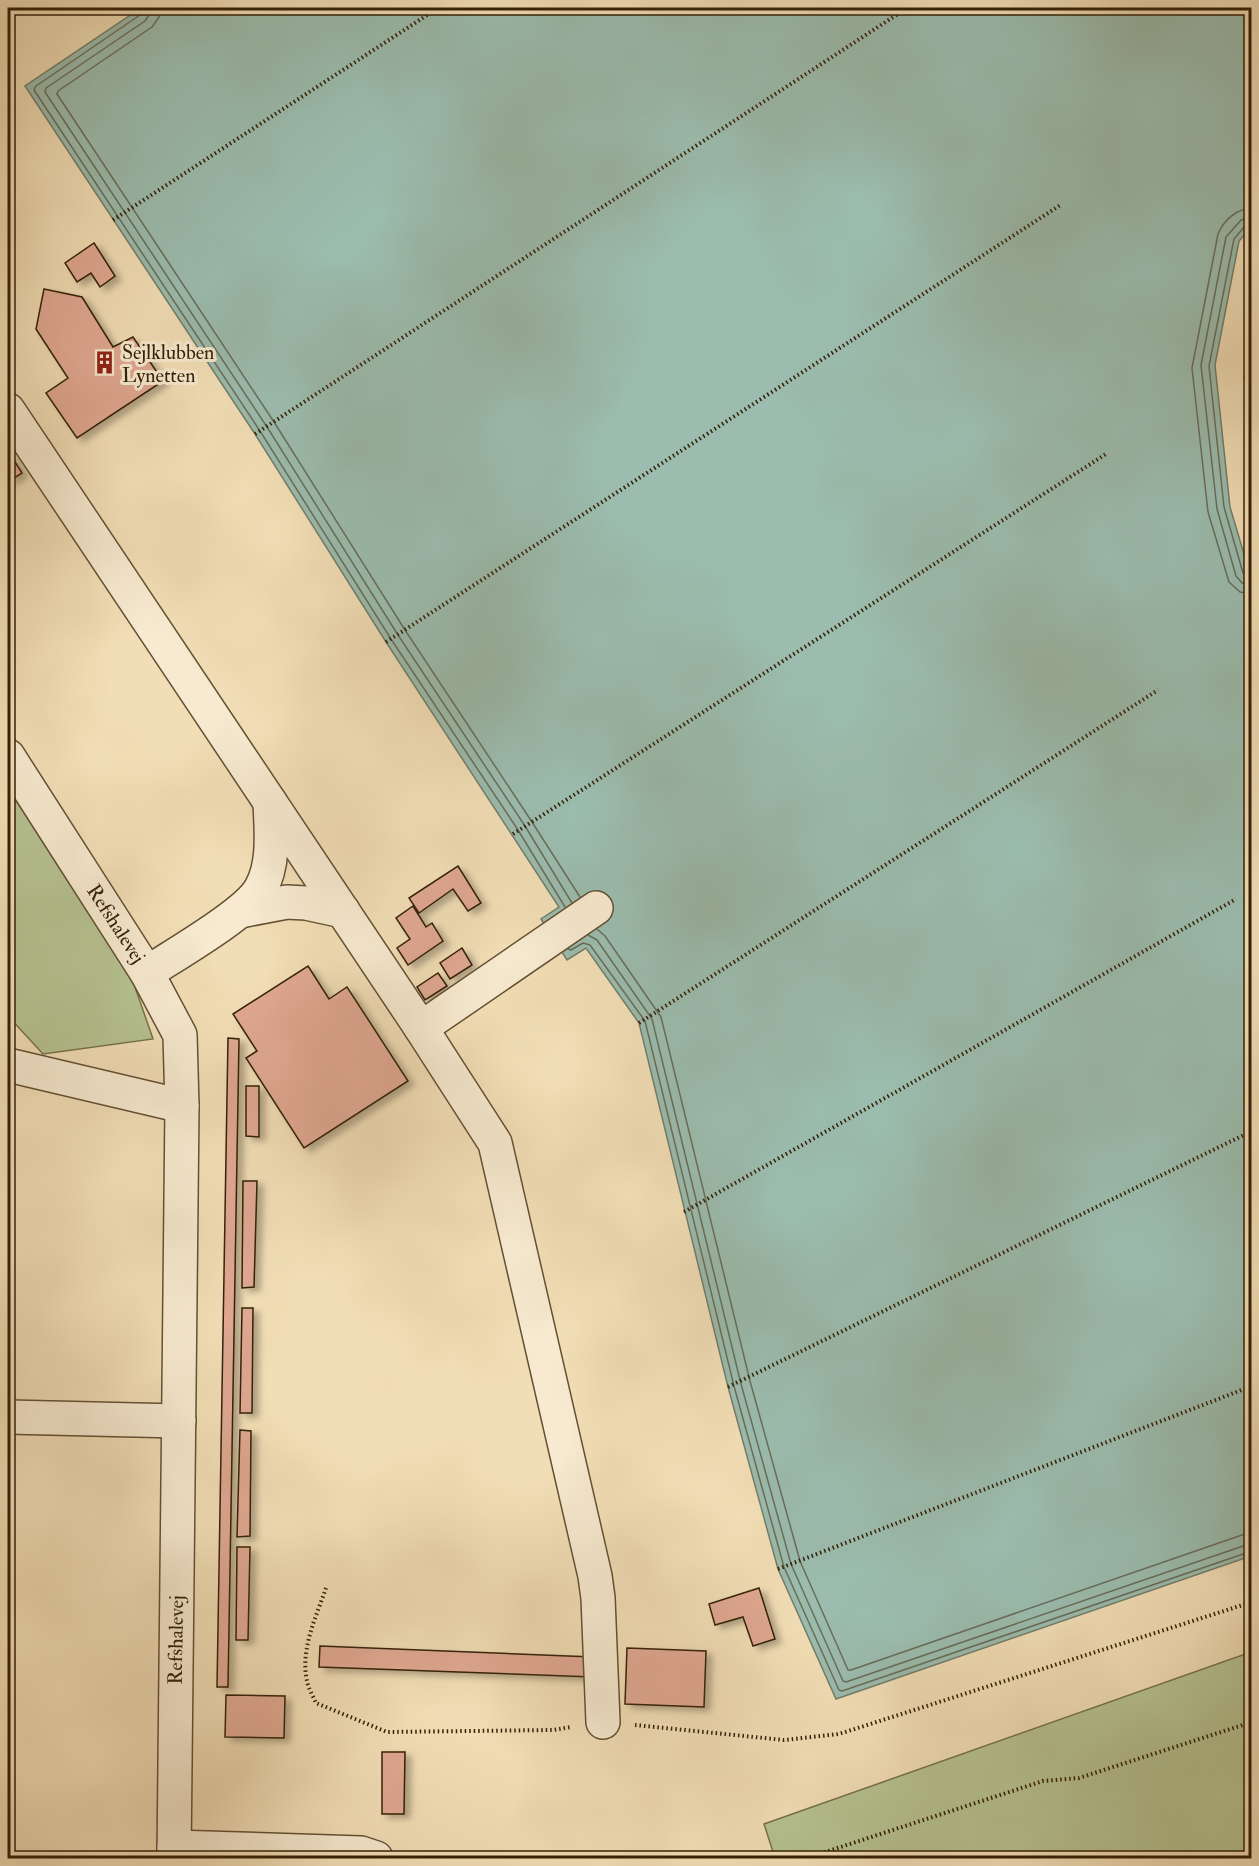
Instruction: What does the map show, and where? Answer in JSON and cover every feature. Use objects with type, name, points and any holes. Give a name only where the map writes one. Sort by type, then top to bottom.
[{"type":"street","points":[[8,410],[422,1028],[495,1143],[595,1576],[603,1722]]},
{"type":"street","name":"Refshalevej","points":[[8,756],[147,972],[180,1035],[182,1106],[174,1853]]},
{"type":"street","points":[[147,972],[240,911],[261,889],[270,861],[270,802]]},
{"type":"street","points":[[240,911],[287,902],[306,903],[343,911]]},
{"type":"street","points":[[422,1028],[596,908]]},
{"type":"street","points":[[8,1065],[182,1106]]},
{"type":"street","points":[[8,1418],[179,1421]]},
{"type":"street","points":[[174,1853],[361,1853],[375,1858]]},
{"type":"path","points":[[113,220],[438,8]]},
{"type":"path","points":[[255,434],[907,8]]},
{"type":"path","points":[[386,642],[1062,204]]},
{"type":"path","points":[[513,834],[1106,454]]},
{"type":"path","points":[[639,1023],[1158,690]]},
{"type":"path","points":[[684,1212],[1236,899]]},
{"type":"path","points":[[728,1387],[1251,1131]]},
{"type":"path","points":[[778,1569],[1251,1386]]},
{"type":"path","points":[[326,1588],[304,1659],[307,1683],[316,1703],[387,1731],[553,1730],[603,1722],[784,1740],[839,1734],[1251,1602]]},
{"type":"path","points":[[807,1858],[1043,1781],[1079,1778],[1251,1722]]},
{"type":"green space","points":[[1251,354],[1251,397],[1244,378]]},
{"type":"green space","points":[[8,786],[99,924],[135,987],[153,1039],[43,1054],[8,1016]]},
{"type":"green space","points":[[1251,1652],[1251,1858],[775,1858],[764,1824]]},
{"type":"water","points":[[141,8],[1251,8],[1251,228],[1239,241],[1215,365],[1230,507],[1252,581],[1251,1556],[836,1699],[778,1569],[728,1387],[639,1023],[586,948],[567,960],[541,919],[559,907],[386,642],[255,434],[25,86]]},
{"type":"building","points":[[94,243],[115,276],[100,287],[91,273],[77,282],[65,263]]},
{"type":"building","name":"Sejlklubben Lynetten","points":[[44,289],[82,297],[113,347],[133,337],[163,381],[77,438],[46,393],[68,378],[36,329]]},
{"type":"building","points":[[8,451],[22,473],[8,482]]},
{"type":"building","points":[[458,866],[481,903],[468,911],[453,889],[419,913],[409,898]]},
{"type":"building","points":[[413,906],[426,927],[432,923],[443,941],[408,965],[397,948],[410,939],[396,918]]},
{"type":"building","points":[[462,948],[472,965],[450,979],[440,963]]},
{"type":"building","points":[[308,966],[329,999],[347,987],[408,1081],[304,1148],[246,1058],[257,1051],[233,1014]]},
{"type":"building","points":[[438,973],[447,986],[425,1000],[417,987]]},
{"type":"building","points":[[228,1038],[239,1039],[228,1687],[217,1687]]},
{"type":"building","points":[[246,1086],[259,1086],[259,1137],[246,1136]]},
{"type":"building","points":[[243,1181],[257,1181],[254,1287],[242,1288]]},
{"type":"building","points":[[242,1308],[253,1308],[252,1413],[240,1413]]},
{"type":"building","points":[[240,1430],[251,1431],[250,1536],[237,1537]]},
{"type":"building","points":[[237,1547],[250,1547],[248,1640],[236,1640]]},
{"type":"building","points":[[759,1588],[775,1639],[753,1646],[743,1617],[715,1625],[709,1604]]},
{"type":"building","points":[[320,1646],[593,1657],[593,1677],[319,1667]]},
{"type":"building","points":[[627,1648],[706,1651],[704,1707],[625,1704]]},
{"type":"building","points":[[226,1695],[285,1696],[284,1738],[225,1737]]},
{"type":"building","points":[[382,1752],[405,1752],[404,1814],[382,1814]]},
{"type":"place","name":"Sejlklubben Lynetten","points":[[104,363]]}]
